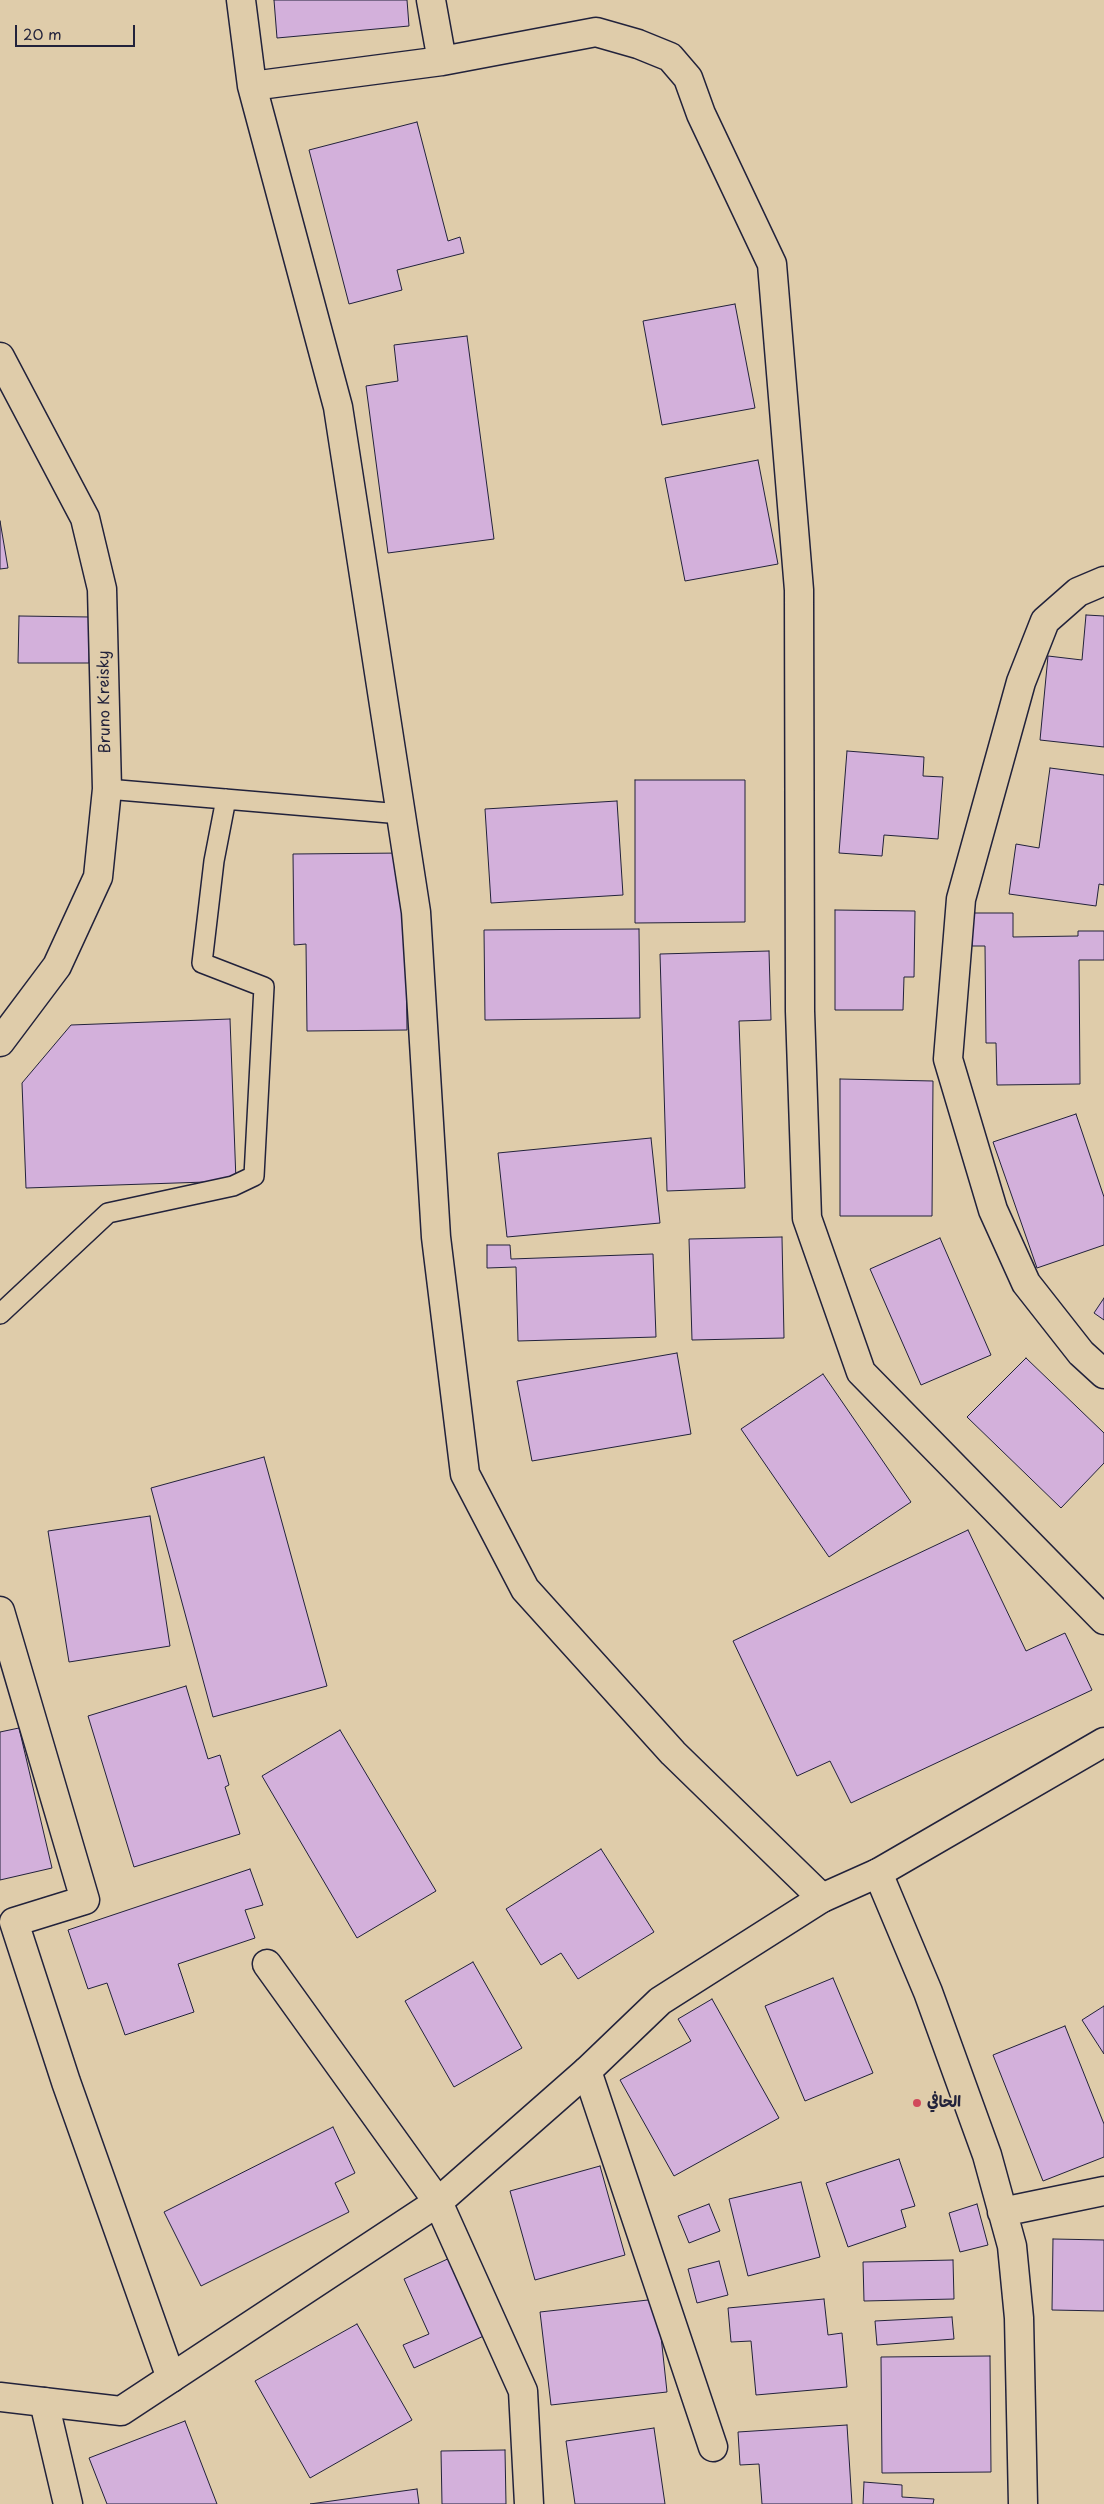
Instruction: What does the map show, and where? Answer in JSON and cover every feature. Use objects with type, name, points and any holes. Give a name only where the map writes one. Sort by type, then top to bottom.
[{"type":"street","points":[[240,0],[252,86],[338,406],[416,912],[436,1237],[465,1474],[526,1589],[673,1753],[822,1898]]},
{"type":"street","points":[[430,0],[442,61]]},
{"type":"street","points":[[252,86],[442,61],[596,32],[638,44],[670,57],[688,78],[701,114],[772,264],[799,590],[800,1011],[806,1218],[861,1372],[1104,1620]]},
{"type":"street","name":"Bruno Kreisky","points":[[0,356],[85,518],[102,589],[107,789],[98,877],[57,966],[0,1042]]},
{"type":"street","points":[[1104,581],[1078,592],[1045,621],[1021,682],[961,899],[948,1059],[993,1210],[1026,1283],[1081,1353],[1104,1374]]},
{"type":"street","points":[[0,1611],[85,1900],[14,1922],[66,2082],[171,2378]]},
{"type":"street","points":[[0,2397],[121,2411],[438,2202],[587,2071],[660,2001],[822,1898],[878,1873],[1104,1742]]},
{"type":"street","points":[[878,1873],[928,1992],[987,2155],[1012,2246],[1019,2318],[1023,2504]]},
{"type":"street","points":[[267,1964],[438,2202],[523,2391],[529,2504]]},
{"type":"street","points":[[587,2071],[713,2447]]},
{"type":"street","points":[[1002,2212],[1104,2192]]},
{"type":"street","points":[[44,2402],[68,2504]]},
{"type":"lane","points":[[107,789],[400,814]]},
{"type":"lane","points":[[0,1314],[108,1212],[233,1186],[254,1176],[264,987],[202,963],[214,861],[226,799]]},
{"type":"building","points":[[274,0],[407,0],[409,26],[277,38]]},
{"type":"building","points":[[417,122],[448,241],[460,237],[464,253],[397,270],[402,290],[349,304],[309,150]]},
{"type":"building","points":[[735,304],[755,408],[662,425],[643,321]]},
{"type":"building","points":[[467,336],[494,539],[388,553],[366,386],[398,381],[394,345]]},
{"type":"building","points":[[758,460],[778,564],[685,581],[665,478]]},
{"type":"building","points":[[0,521],[8,568],[0,569]]},
{"type":"building","points":[[1086,615],[1104,616],[1104,747],[1040,740],[1048,656],[1082,660]]},
{"type":"building","points":[[19,616],[90,617],[89,663],[18,663]]},
{"type":"building","points":[[847,751],[924,757],[923,776],[943,777],[938,839],[884,835],[882,856],[839,853]]},
{"type":"building","points":[[1050,768],[1104,775],[1104,885],[1099,884],[1096,906],[1009,894],[1016,844],[1039,848]]},
{"type":"building","points":[[635,780],[745,780],[745,922],[635,923]]},
{"type":"building","points":[[617,801],[623,895],[491,903],[485,809]]},
{"type":"building","points":[[405,853],[407,1030],[307,1031],[306,944],[294,945],[293,854]]},
{"type":"building","points":[[835,910],[915,911],[914,977],[904,977],[903,1010],[835,1010]]},
{"type":"building","points":[[971,913],[1013,913],[1013,937],[1078,936],[1078,931],[1104,931],[1104,960],[1079,960],[1080,1084],[997,1085],[996,1043],[986,1043],[985,946],[972,946]]},
{"type":"building","points":[[639,929],[640,1018],[485,1020],[484,930]]},
{"type":"building","points":[[769,951],[771,1020],[739,1021],[745,1188],[667,1191],[660,954]]},
{"type":"building","points":[[230,1019],[236,1181],[26,1188],[22,1083],[71,1025]]},
{"type":"building","points":[[840,1079],[933,1081],[932,1216],[840,1216]]},
{"type":"building","points":[[1076,1114],[1104,1197],[1104,1245],[1037,1268],[993,1142]]},
{"type":"building","points":[[651,1138],[660,1223],[507,1237],[498,1153]]},
{"type":"building","points":[[782,1237],[784,1338],[692,1340],[689,1239]]},
{"type":"building","points":[[940,1238],[991,1355],[921,1385],[870,1269]]},
{"type":"building","points":[[487,1245],[510,1245],[511,1259],[653,1254],[656,1337],[518,1341],[516,1267],[487,1268]]},
{"type":"building","points":[[1104,1298],[1104,1320],[1094,1313]]},
{"type":"building","points":[[677,1353],[691,1434],[532,1461],[517,1381]]},
{"type":"building","points":[[1026,1358],[1104,1433],[1104,1463],[1061,1508],[967,1417]]},
{"type":"building","points":[[823,1374],[911,1502],[829,1557],[741,1429]]},
{"type":"building","points":[[264,1457],[327,1686],[213,1717],[151,1488]]},
{"type":"building","points":[[150,1516],[170,1646],[69,1662],[48,1531]]},
{"type":"building","points":[[968,1530],[1026,1651],[1065,1633],[1092,1690],[851,1803],[830,1761],[797,1776],[733,1641]]},
{"type":"building","points":[[186,1686],[208,1759],[220,1755],[229,1785],[225,1787],[240,1834],[134,1867],[88,1716]]},
{"type":"building","points":[[19,1728],[52,1868],[0,1880],[0,1732]]},
{"type":"building","points":[[340,1730],[436,1891],[357,1938],[262,1776]]},
{"type":"building","points":[[601,1849],[654,1932],[578,1979],[561,1953],[541,1965],[506,1909]]},
{"type":"building","points":[[250,1869],[263,1905],[245,1910],[255,1938],[178,1964],[194,2012],[125,2035],[107,1983],[88,1989],[68,1930]]},
{"type":"building","points":[[473,1962],[522,2048],[454,2087],[405,2001]]},
{"type":"building","points":[[833,1978],[873,2073],[805,2101],[765,2006]]},
{"type":"building","points":[[712,1999],[779,2118],[674,2176],[620,2080],[691,2041],[678,2019]]},
{"type":"building","points":[[1104,2006],[1104,2054],[1082,2020]]},
{"type":"building","points":[[1065,2026],[1104,2124],[1104,2157],[1043,2181],[993,2055]]},
{"type":"building","points":[[333,2127],[355,2173],[335,2183],[349,2212],[201,2286],[164,2212]]},
{"type":"building","points":[[899,2159],[915,2206],[901,2210],[906,2227],[848,2247],[826,2183]]},
{"type":"building","points":[[600,2166],[625,2255],[535,2280],[510,2191]]},
{"type":"building","points":[[801,2182],[820,2257],[748,2276],[729,2199]]},
{"type":"building","points":[[709,2204],[720,2231],[689,2243],[678,2216]]},
{"type":"building","points":[[977,2204],[988,2245],[960,2252],[949,2213]]},
{"type":"building","points":[[1053,2239],[1104,2240],[1104,2311],[1052,2310]]},
{"type":"building","points":[[452,2257],[488,2334],[414,2368],[403,2345],[429,2334],[404,2279]]},
{"type":"building","points":[[953,2260],[954,2299],[864,2301],[863,2262]]},
{"type":"building","points":[[719,2261],[728,2295],[697,2303],[688,2269]]},
{"type":"building","points":[[657,2299],[667,2392],[551,2405],[540,2312]]},
{"type":"building","points":[[824,2299],[828,2335],[842,2333],[847,2387],[756,2395],[751,2341],[731,2342],[728,2308]]},
{"type":"building","points":[[952,2317],[954,2339],[877,2345],[875,2321]]},
{"type":"building","points":[[357,2324],[412,2420],[310,2478],[255,2381]]},
{"type":"building","points":[[990,2356],[991,2472],[882,2473],[881,2357]]},
{"type":"building","points":[[185,2421],[217,2504],[107,2504],[89,2458]]},
{"type":"building","points":[[847,2425],[852,2504],[762,2504],[759,2464],[740,2465],[738,2432]]},
{"type":"building","points":[[654,2428],[665,2504],[575,2504],[566,2441]]},
{"type":"building","points":[[505,2450],[506,2504],[442,2504],[441,2451]]},
{"type":"building","points":[[864,2482],[902,2485],[902,2497],[934,2499],[933,2504],[863,2504]]},
{"type":"building","points":[[417,2489],[419,2504],[310,2504]]},
{"type":"place","name":"الحافي","points":[[917,2103]]}]
